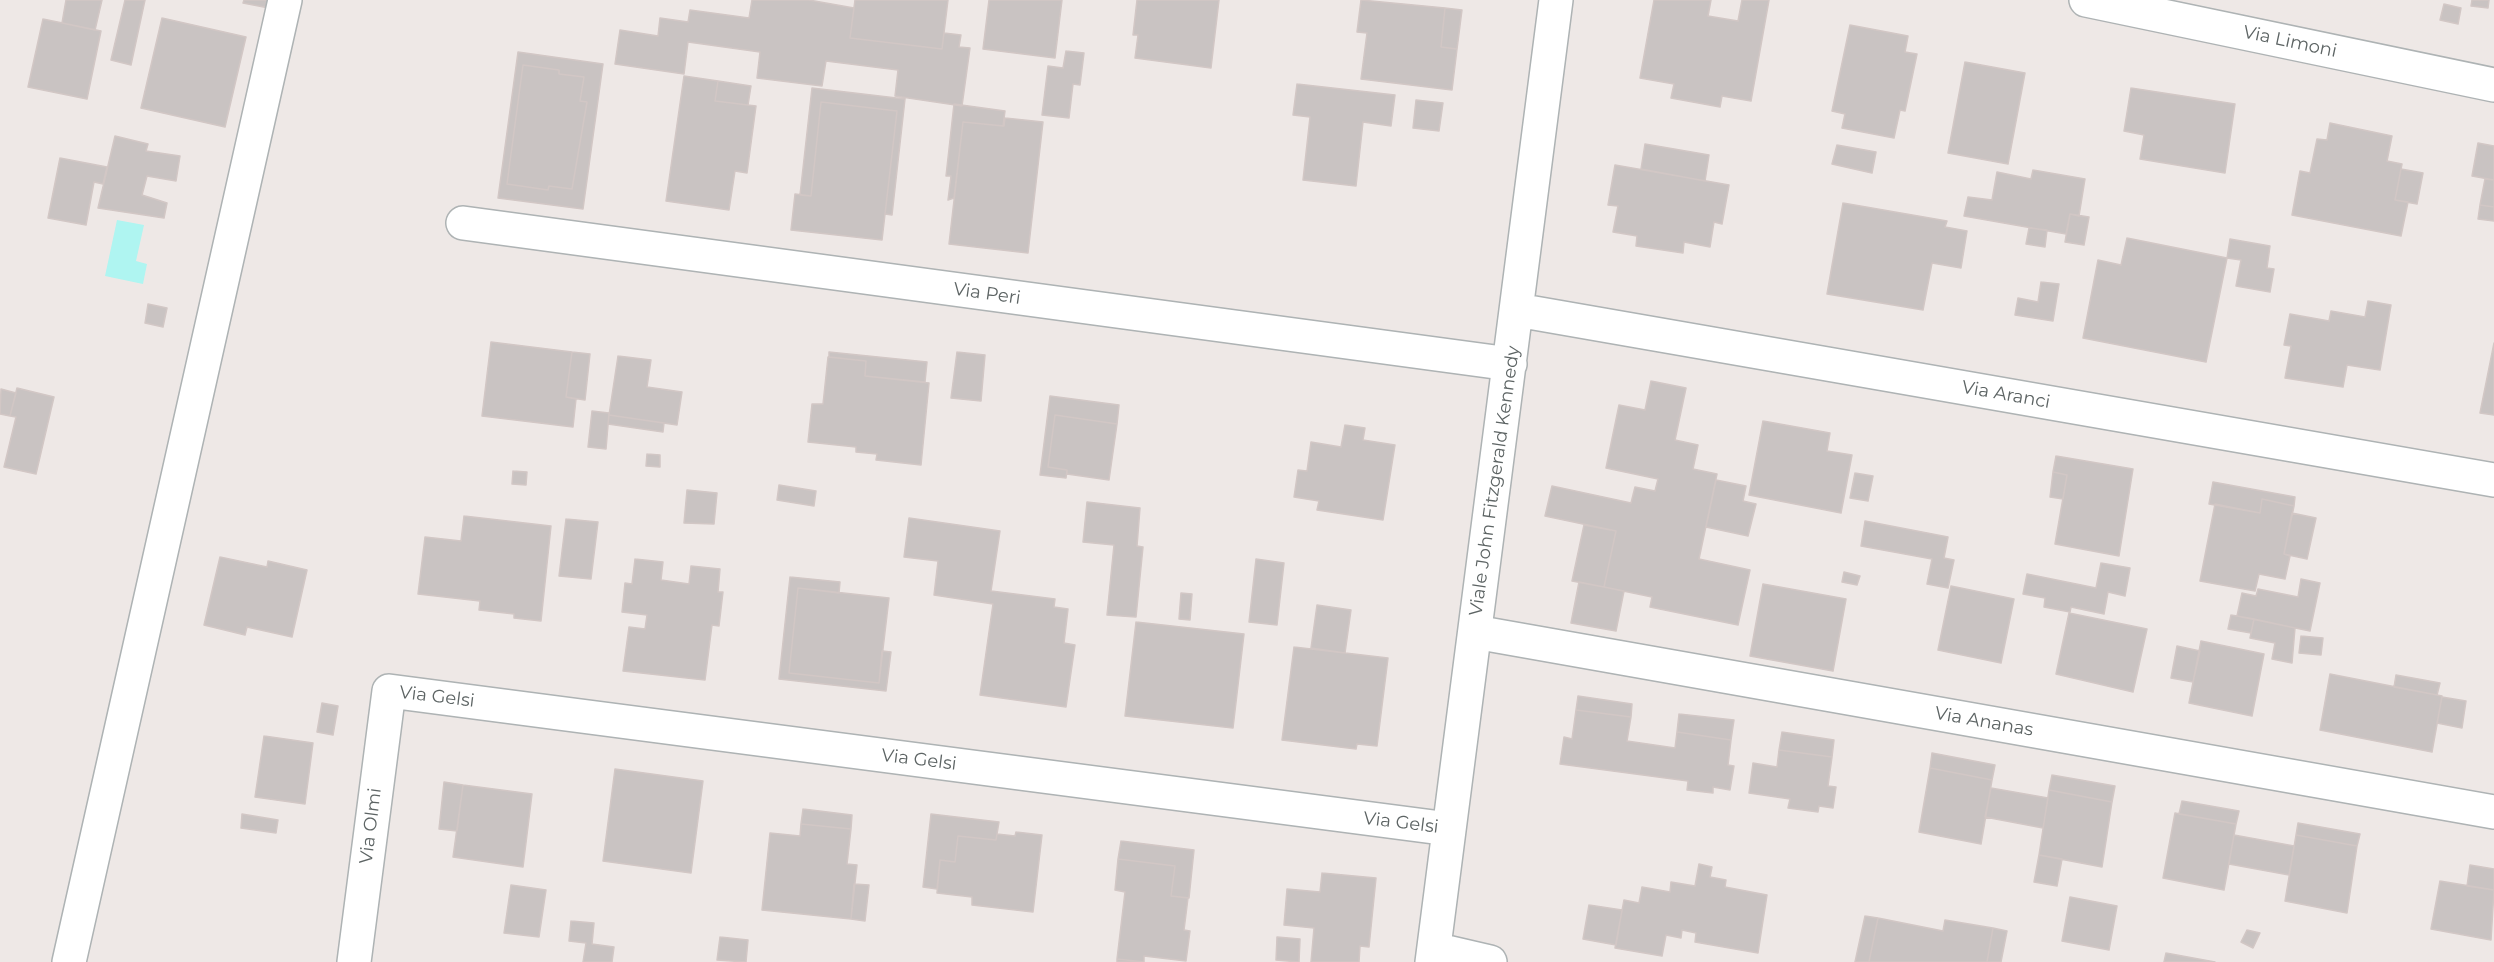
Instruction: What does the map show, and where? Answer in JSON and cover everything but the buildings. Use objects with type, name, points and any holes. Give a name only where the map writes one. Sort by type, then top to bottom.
[{"type":"street","points":[[69,962],[285,0]]},
{"type":"street","name":"Viale John Fitzgerald Kennedy","points":[[1433,956],[1556,0]]},
{"type":"street","name":"Via Limoni","points":[[2086,0],[2494,84]]},
{"type":"street","name":"Via Peri","points":[[463,223],[1510,364]]},
{"type":"street","name":"Via Aranci","points":[[1517,310],[2494,480]]},
{"type":"street","name":"Via Ananas","points":[[1475,632],[2494,812]]},
{"type":"street","name":"Via Gelsi","points":[[389,691],[1449,830]]},
{"type":"street","name":"Via Olmi","points":[[354,962],[389,691]]},
{"type":"street","points":[[1433,956],[1490,962]]},
{"type":"water","points":[[117,220],[144,225],[136,261],[147,264],[143,284],[105,276]]}]
